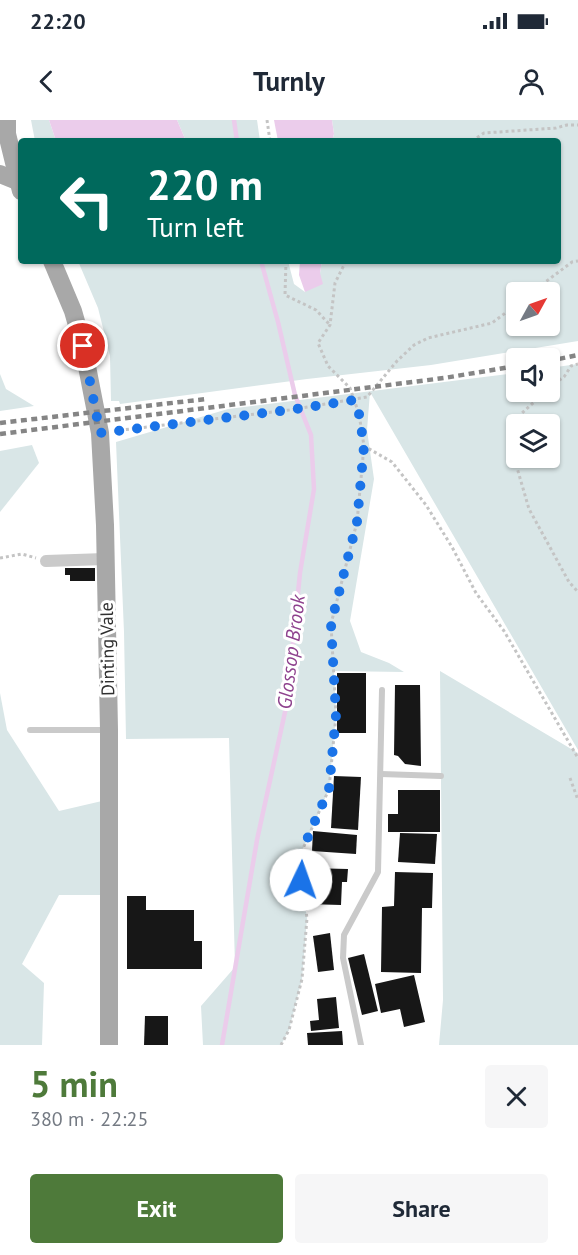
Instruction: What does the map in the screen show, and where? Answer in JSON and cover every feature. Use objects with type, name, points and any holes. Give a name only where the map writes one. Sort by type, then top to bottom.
[{"type":"main road","points":[[7,120],[13,182]]},
{"type":"main road","name":"Dinting Vale","points":[[53,264],[73,311],[83,346],[100,433],[109,730],[109,1045]]},
{"type":"street","points":[[46,561],[105,559]]},
{"type":"lane","points":[[361,1045],[343,958],[344,935],[378,872],[382,690]]},
{"type":"lane","points":[[30,730],[109,730]]},
{"type":"lane","points":[[381,774],[441,776]]},
{"type":"path","points":[[267,120],[270,138]]},
{"type":"path","points":[[476,138],[484,133],[578,125]]},
{"type":"path","points":[[545,282],[572,262],[578,261]]},
{"type":"path","points":[[286,264],[285,295],[316,310],[330,324]]},
{"type":"path","points":[[280,1045],[289,1030],[302,979],[307,918],[298,860],[329,789],[336,715],[331,624],[357,522],[364,446],[359,414],[350,388],[328,366],[318,343],[330,324],[335,283],[344,264]]},
{"type":"path","points":[[100,433],[304,408],[367,397],[396,361],[414,345],[429,338],[492,323],[506,313]]},
{"type":"path","points":[[560,380],[571,366],[578,364]]},
{"type":"path","points":[[521,414],[534,402]]},
{"type":"path","points":[[364,446],[392,462],[426,505],[452,547],[476,593],[504,631],[578,758]]},
{"type":"path","points":[[517,468],[529,509],[569,582],[578,592]]},
{"type":"path","points":[[0,558],[22,554],[46,561]]},
{"type":"path","points":[[570,778],[578,800]]},
{"type":"shaded area","points":[[31,120],[49,120],[55,138],[34,138]]},
{"type":"shaded area","points":[[49,120],[177,120],[185,138],[55,138]]},
{"type":"shaded area","points":[[177,120],[257,120],[260,138],[185,138]]},
{"type":"shaded area","points":[[274,120],[332,120],[333,138],[277,138]]},
{"type":"shaded area","points":[[332,120],[578,120],[578,341],[535,348],[506,348],[506,353],[431,365],[120,404],[119,401],[111,401],[110,356],[98,308],[79,264],[289,264],[294,284],[305,292],[320,273],[322,264],[561,264],[561,138],[333,138]]},
{"type":"shaded area","points":[[300,264],[322,264],[320,273],[323,284],[305,292],[299,275]]},
{"type":"shaded area","points":[[578,364],[578,750],[370,392],[367,430],[374,479],[350,621],[361,652],[389,663],[404,672],[334,671],[336,715],[329,789],[298,860],[307,918],[302,979],[289,1030],[281,1045],[203,1045],[201,1006],[235,967],[229,738],[126,739],[116,442],[228,409],[506,374],[506,402],[560,402],[560,366]]},
{"type":"shaded area","points":[[0,374],[6,389],[34,406],[0,411]]},
{"type":"shaded area","points":[[32,445],[39,463],[0,512],[0,451]]},
{"type":"shaded area","points":[[440,671],[578,753],[578,1045],[439,1045],[443,1000]]},
{"type":"shaded area","points":[[0,693],[7,730],[59,811],[102,801],[102,895],[59,895],[22,964],[44,983],[42,1045],[0,1045]]},
{"type":"building","points":[[65,568],[95,568],[95,581],[70,581],[70,575],[65,575]]},
{"type":"building","points":[[337,673],[366,673],[366,733],[337,733]]},
{"type":"building","points":[[395,685],[420,685],[421,766],[405,764],[394,755]]},
{"type":"building","points":[[334,776],[361,777],[358,830],[331,828]]},
{"type":"building","points":[[398,790],[440,790],[440,832],[388,832],[388,814],[398,814]]},
{"type":"building","points":[[313,831],[357,835],[356,854],[312,851]]},
{"type":"building","points":[[400,833],[437,834],[435,864],[398,862]]},
{"type":"building","points":[[307,868],[348,869],[347,882],[342,882],[341,905],[306,904]]},
{"type":"building","points":[[395,872],[433,873],[432,908],[422,908],[421,973],[381,972],[382,907],[394,906]]},
{"type":"building","points":[[127,896],[146,896],[146,910],[194,910],[194,941],[202,941],[202,969],[127,969]]},
{"type":"building","points":[[330,933],[334,970],[318,972],[313,936]]},
{"type":"building","points":[[364,954],[378,1011],[362,1015],[348,958]]},
{"type":"building","points":[[414,975],[425,1022],[404,1027],[400,1009],[381,1013],[375,984]]},
{"type":"building","points":[[336,997],[339,1028],[311,1031],[310,1021],[319,1020],[317,999]]},
{"type":"building","points":[[145,1016],[168,1016],[168,1045],[144,1045]]},
{"type":"building","points":[[342,1031],[343,1045],[308,1045],[307,1033]]},
{"type":"waterway","name":"Glossop Brook","points":[[234,120],[237,138]]},
{"type":"waterway","name":"Glossop Brook","points":[[222,1045],[257,840],[287,703],[300,573],[314,489],[311,435],[295,395],[262,264]]},
{"type":"railway","points":[[560,359],[578,355]]},
{"type":"railway","points":[[0,434],[444,378],[506,368]]},
{"type":"railway","points":[[0,423],[206,399]]},
{"type":"route","points":[[83,346],[100,433],[354,400],[359,414],[364,446],[357,522],[331,624],[336,715],[329,789],[298,860],[301,880]]}]
